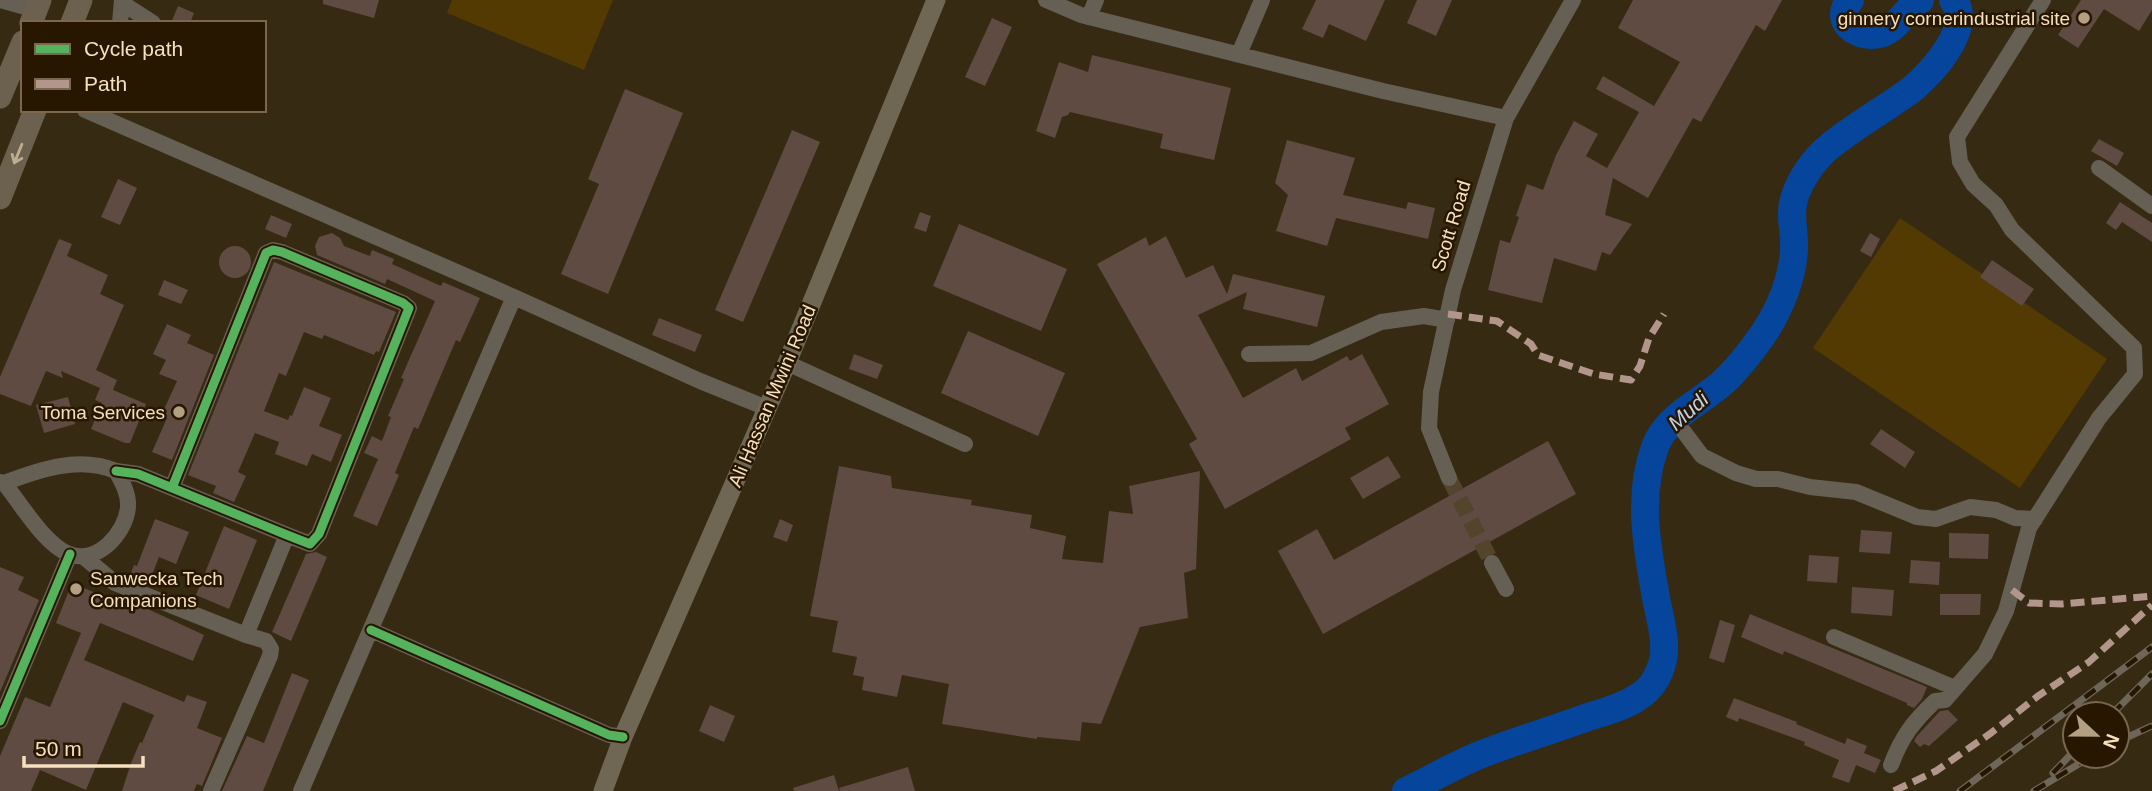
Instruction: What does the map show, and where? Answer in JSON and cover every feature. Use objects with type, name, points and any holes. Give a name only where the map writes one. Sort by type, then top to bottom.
[{"type":"highway","points":[[73,21],[82,0]]},
{"type":"highway","points":[[0,97],[21,47]]},
{"type":"highway","points":[[0,198],[34,112]]},
{"type":"main road","name":"Ali Hassan Mwini Road","points":[[603,791],[623,737],[787,363],[936,0]]},
{"type":"street","points":[[0,0],[35,11]]},
{"type":"street","points":[[1046,0],[1089,17],[1383,91],[1506,117]]},
{"type":"street","points":[[1089,17],[1096,0]]},
{"type":"street","points":[[1239,54],[1262,0]]},
{"type":"street","name":"Scott Road","points":[[1449,478],[1429,428],[1431,392],[1454,290],[1506,117],[1573,0]]},
{"type":"street","points":[[1891,765],[1901,739],[1910,726],[1935,701],[1945,700],[1985,654],[2006,611],[2029,528],[2099,418],[2135,374],[2134,348],[2012,230],[1996,205],[1973,184],[1959,162],[1957,137],[2043,0]]},
{"type":"street","points":[[120,21],[122,1]]},
{"type":"street","points":[[122,1],[150,21]]},
{"type":"street","points":[[90,112],[767,408]]},
{"type":"street","points":[[2099,169],[2152,206]]},
{"type":"street","points":[[172,488],[266,253],[273,250],[282,252],[403,303],[409,308],[319,534],[310,544],[287,535],[172,488],[138,474],[116,471],[100,465],[79,464],[41,470],[2,482],[52,544],[76,555],[115,583],[266,641],[271,649],[270,656],[211,791]]},
{"type":"street","points":[[301,791],[514,297]]},
{"type":"street","points":[[1249,354],[1311,353],[1381,322],[1424,316],[1447,320]]},
{"type":"street","points":[[787,363],[965,444]]},
{"type":"street","points":[[1684,432],[1702,456],[1736,473],[1756,479],[1856,492],[1917,517],[1936,519],[1970,507],[1996,510],[2015,518],[2035,519]]},
{"type":"street","points":[[76,555],[104,549],[116,538],[128,507],[126,490],[116,471]]},
{"type":"street","points":[[246,635],[287,535]]},
{"type":"street","points":[[0,721],[76,555]]},
{"type":"street","points":[[1492,563],[1506,589]]},
{"type":"street","points":[[371,630],[609,735],[623,737]]},
{"type":"street","points":[[1834,637],[1955,688]]},
{"type":"shaded area","points":[[452,0],[613,0],[584,70],[447,13]]},
{"type":"shaded area","points":[[1900,218],[2107,359],[2020,488],[1813,348]]},
{"type":"building","points":[[323,0],[379,0],[374,18],[323,4]]},
{"type":"building","points":[[1316,0],[1385,0],[1366,41],[1329,24],[1323,38],[1302,29]]},
{"type":"building","points":[[1417,0],[1452,0],[1436,36],[1407,23]]},
{"type":"building","points":[[1633,0],[1782,0],[1765,31],[1756,25],[1701,122],[1693,118],[1648,198],[1613,178],[1605,215],[1632,224],[1610,255],[1602,252],[1596,271],[1554,258],[1542,303],[1488,290],[1500,240],[1510,243],[1527,184],[1543,190],[1556,155],[1574,121],[1598,134],[1586,156],[1607,168],[1639,112],[1596,89],[1603,76],[1654,106],[1680,62],[1618,28]]},
{"type":"building","points":[[2081,0],[2152,0],[2152,10],[2139,31],[2104,9],[2078,48],[2058,35]]},
{"type":"building","points":[[178,6],[194,13],[191,21],[172,21]]},
{"type":"building","points":[[992,18],[1012,27],[985,86],[965,77]]},
{"type":"building","points":[[1092,55],[1231,88],[1214,160],[1160,148],[1163,134],[1070,112],[1062,117],[1055,138],[1036,131],[1059,62],[1088,72]]},
{"type":"building","points":[[625,89],[683,113],[608,294],[561,274],[599,184],[588,179]]},
{"type":"building","points":[[792,130],[820,142],[743,322],[715,310]]},
{"type":"building","points":[[2099,139],[2124,153],[2117,166],[2091,151]]},
{"type":"building","points":[[1287,140],[1355,158],[1343,195],[1406,209],[1408,202],[1435,208],[1428,239],[1336,218],[1327,246],[1276,231],[1288,195],[1275,183]]},
{"type":"building","points":[[118,179],[137,188],[120,225],[101,217]]},
{"type":"building","points":[[2120,202],[2152,223],[2152,242],[2122,222],[2116,230],[2106,223]]},
{"type":"building","points":[[920,212],[931,216],[926,232],[914,228]]},
{"type":"building","points":[[271,215],[292,224],[286,238],[265,229]]},
{"type":"building","points":[[959,224],[1067,269],[1041,331],[933,286]]},
{"type":"building","points":[[332,233],[340,238],[344,246],[370,256],[372,250],[394,259],[392,264],[441,286],[443,282],[480,298],[460,342],[456,340],[418,429],[414,427],[395,473],[399,475],[377,526],[353,516],[378,459],[364,453],[372,436],[382,441],[391,417],[388,416],[404,379],[401,378],[435,301],[387,279],[385,284],[317,255],[315,246],[319,237]]},
{"type":"building","points":[[1870,233],[1880,239],[1871,257],[1860,251]]},
{"type":"building","points":[[1166,236],[1186,278],[1213,265],[1227,294],[1233,274],[1325,296],[1317,327],[1243,309],[1247,292],[1198,315],[1243,398],[1296,368],[1302,381],[1347,356],[1350,361],[1362,354],[1389,404],[1345,428],[1351,439],[1225,509],[1189,444],[1197,439],[1097,264],[1146,237],[1149,246]]},
{"type":"building","points":[[59,239],[72,244],[67,256],[108,275],[100,294],[124,305],[96,370],[117,380],[113,390],[146,404],[130,443],[91,429],[102,403],[95,400],[100,388],[61,371],[63,378],[46,371],[31,406],[0,394],[0,377]]},
{"type":"building","points":[[235,246],[247,250],[251,262],[247,274],[235,278],[223,274],[219,262],[223,250]]},
{"type":"building","points":[[1992,260],[2034,289],[2022,306],[1980,277]]},
{"type":"building","points":[[274,262],[396,312],[379,352],[376,351],[374,355],[324,335],[322,339],[304,332],[286,376],[279,373],[264,411],[288,420],[304,387],[331,398],[319,426],[342,435],[331,462],[312,454],[307,466],[275,454],[279,442],[255,433],[238,472],[246,476],[234,502],[213,493],[216,486],[188,475]]},
{"type":"building","points":[[164,280],[188,290],[181,304],[158,295]]},
{"type":"building","points":[[659,318],[702,335],[695,352],[652,335]]},
{"type":"building","points":[[167,324],[191,335],[187,343],[214,355],[172,460],[152,452],[167,418],[161,416],[177,381],[159,374],[166,360],[153,354]]},
{"type":"building","points":[[968,331],[1065,373],[1038,436],[941,393]]},
{"type":"building","points":[[854,354],[883,365],[877,379],[849,369]]},
{"type":"building","points":[[68,397],[75,424],[44,433],[36,405]]},
{"type":"building","points":[[1881,429],[1915,452],[1905,468],[1870,444]]},
{"type":"building","points":[[1548,441],[1576,494],[1323,634],[1278,551],[1317,529],[1334,560]]},
{"type":"building","points":[[1388,456],[1401,477],[1363,499],[1350,478]]},
{"type":"building","points":[[839,466],[891,476],[892,488],[972,500],[971,505],[1032,515],[1030,528],[1066,536],[1062,559],[1103,563],[1109,511],[1133,514],[1129,486],[1200,471],[1196,569],[1184,573],[1188,618],[1140,627],[1101,724],[1082,722],[1080,741],[1037,739],[942,724],[949,684],[902,675],[897,697],[862,690],[864,677],[853,675],[857,657],[832,652],[838,621],[810,616]]},
{"type":"building","points":[[155,519],[189,532],[176,564],[159,557],[148,585],[129,577],[134,565],[137,566]]},
{"type":"building","points":[[780,519],[793,525],[787,542],[773,537]]},
{"type":"building","points":[[224,526],[257,540],[229,609],[196,595]]},
{"type":"building","points":[[1861,530],[1892,532],[1890,554],[1859,552]]},
{"type":"building","points":[[1949,533],[1989,534],[1988,559],[1949,558]]},
{"type":"building","points":[[316,552],[327,557],[291,641],[272,632],[306,554]]},
{"type":"building","points":[[1809,555],[1839,557],[1837,583],[1807,581]]},
{"type":"building","points":[[1911,560],[1940,562],[1939,585],[1909,583]]},
{"type":"building","points":[[0,567],[24,577],[18,590],[39,600],[0,692]]},
{"type":"building","points":[[72,583],[120,603],[122,597],[204,635],[193,661],[100,623],[84,660],[184,702],[187,695],[207,702],[197,728],[222,738],[202,786],[197,784],[194,791],[122,791],[131,763],[154,715],[123,702],[86,790],[40,770],[31,791],[0,791],[0,756],[25,697],[50,707],[81,633],[56,623]]},
{"type":"building","points":[[1852,587],[1894,590],[1892,616],[1851,613]]},
{"type":"building","points":[[1940,594],[1981,594],[1980,615],[1940,615]]},
{"type":"building","points":[[1750,614],[1927,687],[1922,699],[1914,708],[1784,651],[1783,655],[1741,637]]},
{"type":"building","points":[[1720,620],[1735,625],[1724,663],[1709,658]]},
{"type":"building","points":[[292,673],[309,680],[263,791],[222,791],[247,736],[264,743]]},
{"type":"building","points":[[1734,698],[1845,744],[1847,738],[1867,746],[1864,753],[1881,760],[1875,773],[1856,765],[1849,783],[1832,777],[1839,760],[1804,745],[1805,742],[1739,718],[1738,722],[1726,717]]},
{"type":"building","points":[[710,705],[735,716],[724,742],[699,731]]},
{"type":"building","points":[[1948,710],[1958,720],[1929,746],[1924,744],[1920,747],[1914,741],[1917,736],[1940,711]]},
{"type":"building","points":[[908,767],[915,791],[840,791],[839,788]]},
{"type":"building","points":[[834,775],[839,791],[794,791],[793,788]]},
{"type":"waterway","name":"Mudi","points":[[1850,0],[1845,8],[1846,23],[1858,32],[1874,35],[1893,27],[1920,0]]},
{"type":"waterway","name":"Mudi","points":[[1406,791],[1479,755],[1632,701],[1652,684],[1661,667],[1664,651],[1645,522],[1646,484],[1655,447],[1667,427],[1721,384],[1766,330],[1789,280],[1794,248],[1793,205],[1804,177],[1813,163],[1830,146],[1911,90],[1929,73],[1955,36],[1959,23],[1953,0]]},
{"type":"tunnel","points":[[1449,478],[1492,563]]},
{"type":"railway","points":[[1960,791],[2152,647]]},
{"type":"railway","points":[[2126,700],[2152,674]]},
{"type":"railway","points":[[2131,736],[2152,726]]},
{"type":"railway","points":[[2053,773],[2061,765]]},
{"type":"railway","points":[[2034,791],[2069,770]]},
{"type":"marked path","points":[[1448,314],[1497,321],[1531,344],[1538,355],[1594,374],[1631,380],[1640,366],[1649,338],[1664,314]]},
{"type":"marked path","points":[[2012,590],[2029,603],[2062,604],[2152,596]]},
{"type":"marked path","points":[[1894,791],[1936,771],[1991,733],[2038,696],[2089,662],[2152,605]]},
{"type":"cycle path","points":[[116,471],[138,474],[287,535],[310,544],[319,534],[409,308],[403,303],[282,252],[273,250],[266,253],[172,488]]},
{"type":"cycle path","points":[[0,721],[70,554]]},
{"type":"cycle path","points":[[371,630],[609,735],[623,737]]},
{"type":"place","name":"ginnery cornerindustrial site","points":[[2084,18]]},
{"type":"place","name":"Toma Services","points":[[179,412]]},
{"type":"place","name":"Sanwecka Tech Companions","points":[[76,589]]}]
